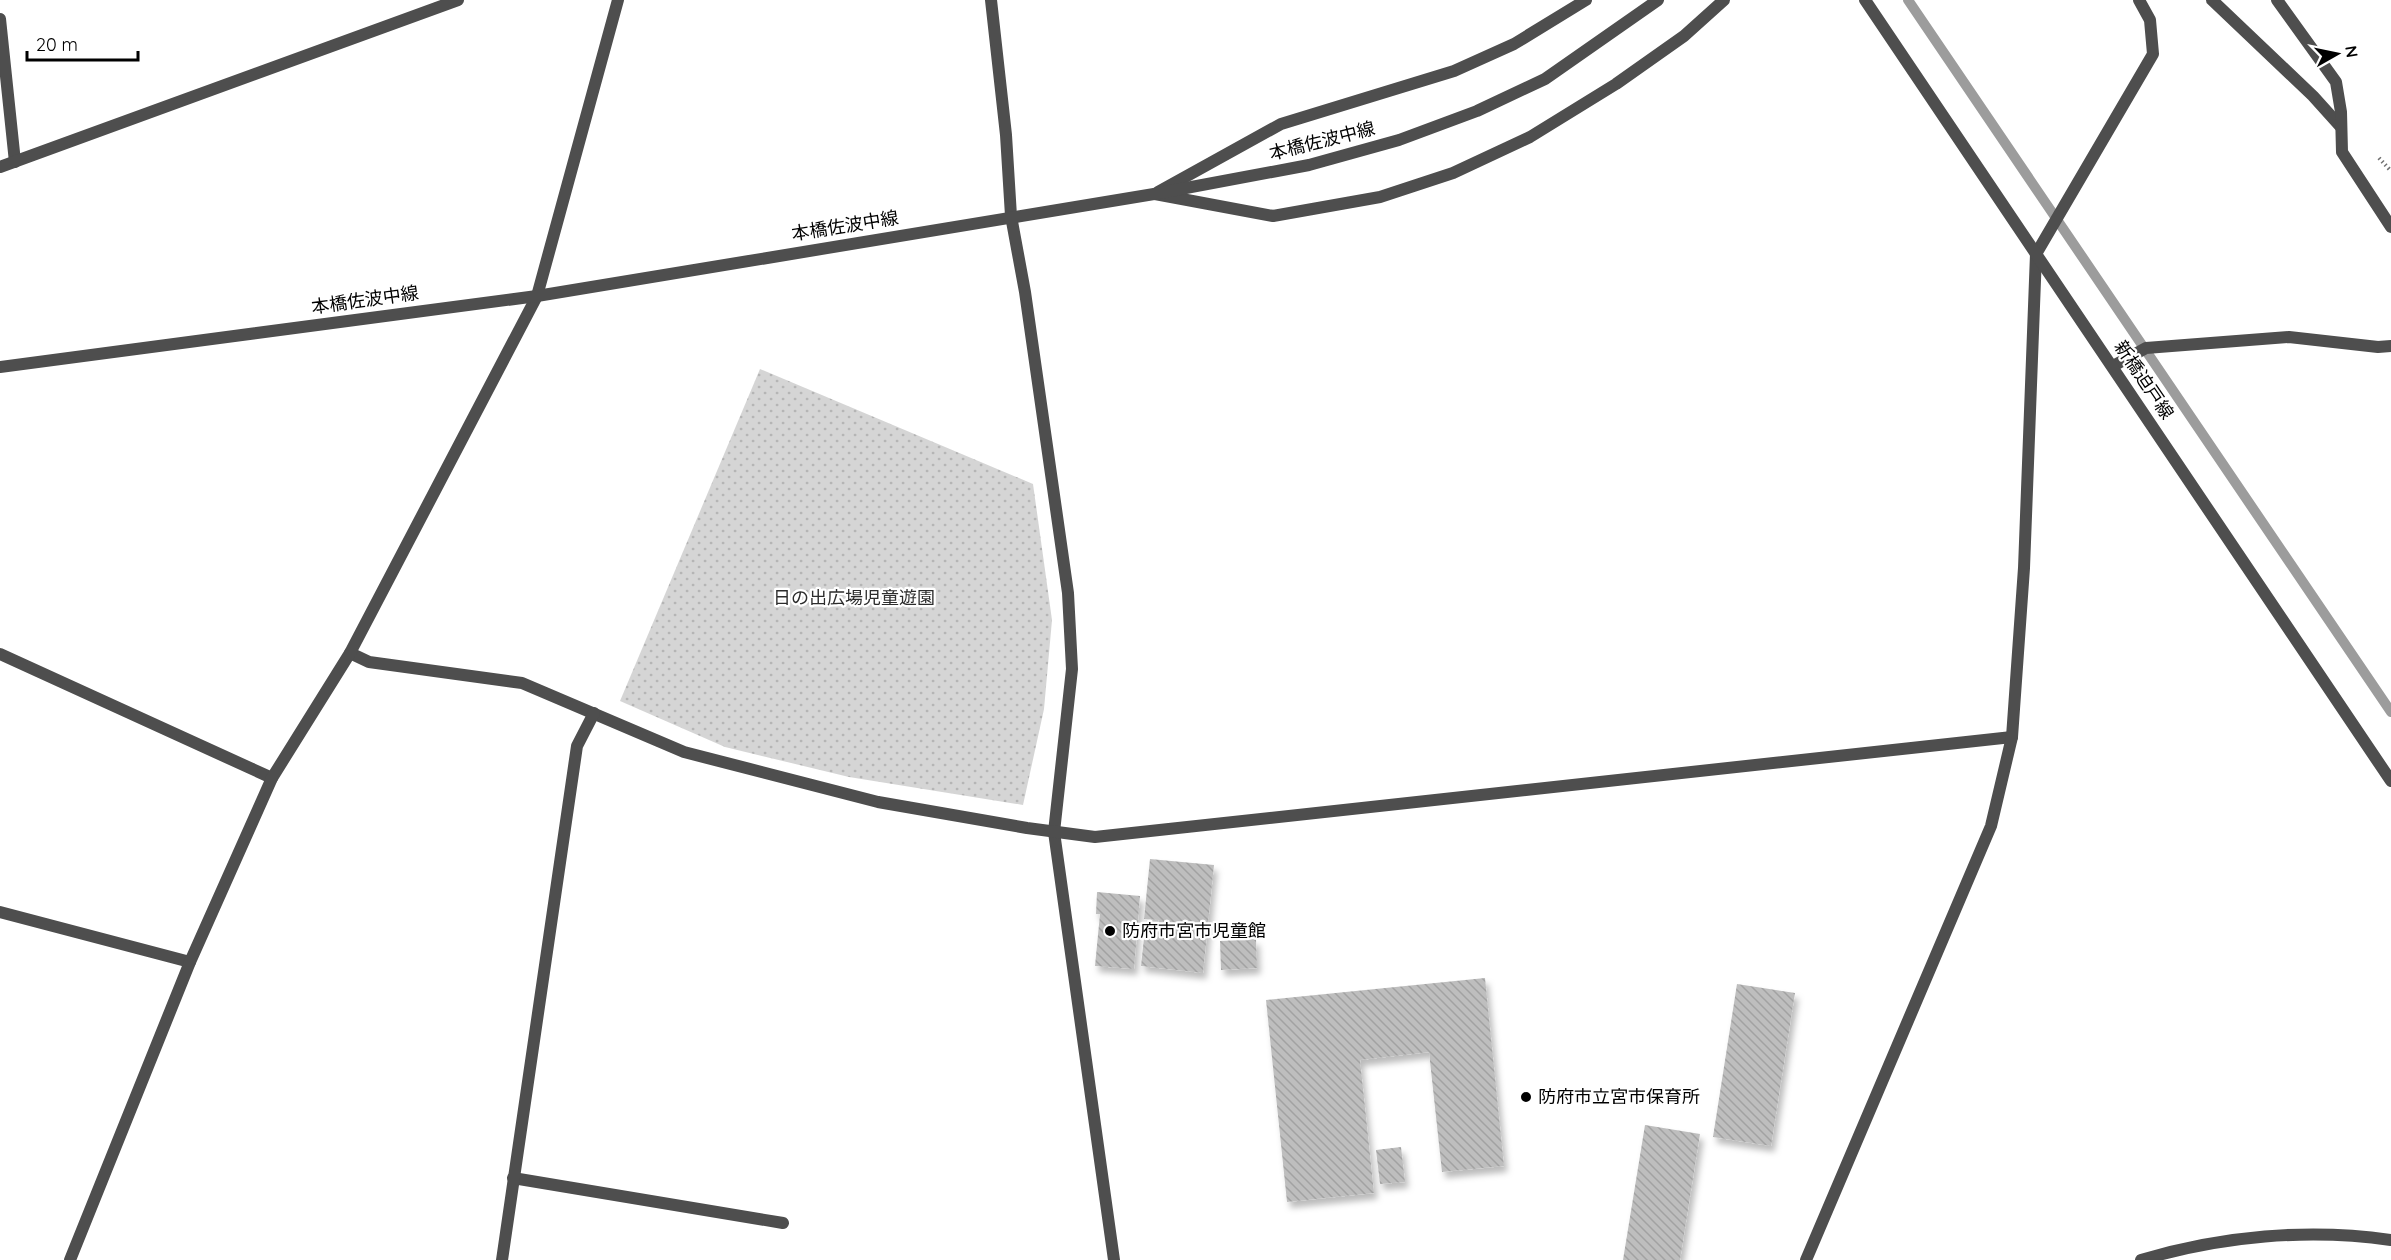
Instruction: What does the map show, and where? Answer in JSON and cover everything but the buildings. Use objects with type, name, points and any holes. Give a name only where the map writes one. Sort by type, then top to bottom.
[{"type":"street","points":[[0,167],[458,0]]},
{"type":"street","points":[[70,1260],[190,962],[272,778],[350,653],[537,296],[618,0]]},
{"type":"street","points":[[990,0],[1006,135],[1011,216],[1025,292],[1068,593],[1072,669],[1054,832],[1114,1260]]},
{"type":"street","points":[[1154,194],[1281,124],[1454,71],[1514,44],[1586,0]]},
{"type":"street","name":"本橋佐波中線","points":[[0,367],[537,296],[1154,194],[1309,165],[1399,140],[1477,111],[1545,79],[1658,0]]},
{"type":"street","points":[[1154,194],[1273,216],[1380,197],[1453,173],[1530,137],[1616,84],[1684,36],[1724,0]]},
{"type":"street","name":"新橋迫戸線","points":[[1865,0],[2391,781]]},
{"type":"street","points":[[1806,1260],[1990,826],[2012,737],[2024,568],[2036,254],[2153,54],[2150,21],[2139,0]]},
{"type":"street","points":[[2212,0],[2313,96],[2340,126]]},
{"type":"street","points":[[2277,0],[2336,82],[2342,112],[2340,126],[2342,153],[2391,227]]},
{"type":"street","points":[[0,19],[15,162]]},
{"type":"street","points":[[2113,366],[2146,348],[2289,337],[2378,347],[2391,346]]},
{"type":"street","points":[[350,653],[369,662],[522,683],[684,752],[743,769],[878,802],[1095,837],[2012,737]]},
{"type":"street","points":[[0,654],[272,778]]},
{"type":"street","points":[[502,1260],[577,746],[594,713]]},
{"type":"street","points":[[0,912],[190,962]]},
{"type":"street","points":[[513,1178],[783,1223]]},
{"type":"street","points":[[2141,1260],[2186,1246],[2264,1237],[2358,1236],[2391,1240]]},
{"type":"green space","name":"日の出広場児童遊園","points":[[760,369],[1033,484],[1052,620],[1044,709],[1023,805],[849,777],[725,747],[620,701]]},
{"type":"waterway","points":[[1908,0],[2391,712]]},
{"type":"place","name":"防府市宮市児童館","points":[[1110,931]]},
{"type":"place","name":"防府市立宮市保育所","points":[[1526,1097]]}]
